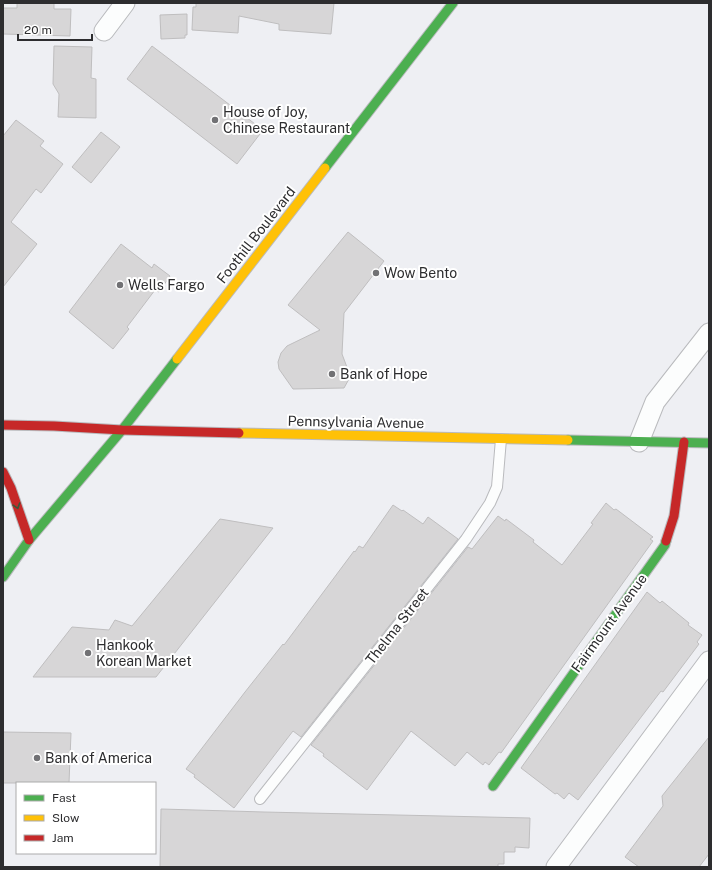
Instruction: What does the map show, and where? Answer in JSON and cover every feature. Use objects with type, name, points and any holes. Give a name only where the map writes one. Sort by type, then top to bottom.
[{"type":"main road","name":"Foothill Boulevard","points":[[3,577],[29,540],[122,430],[453,3]]},
{"type":"main road","name":"Pennsylvania Avenue","points":[[3,425],[122,430],[709,443]]},
{"type":"main road","name":"Fairmount Avenue","points":[[493,786],[665,545],[674,516],[684,442]]},
{"type":"main road","points":[[3,472],[11,488],[29,540]]},
{"type":"street","points":[[104,31],[125,3]]},
{"type":"street","points":[[639,442],[654,402],[709,332]]},
{"type":"street","points":[[556,867],[709,661]]},
{"type":"lane","name":"Thelma Street","points":[[260,800],[466,540],[490,503],[497,487],[500,439]]},
{"type":"lane","points":[[3,558],[12,564]]},
{"type":"building","points":[[17,3],[54,3],[54,9],[71,9],[70,36],[3,34],[3,8],[17,8]]},
{"type":"building","points":[[196,3],[334,3],[331,34],[279,30],[279,24],[239,16],[238,33],[192,30],[193,7],[196,7]]},
{"type":"building","points":[[187,14],[187,35],[185,35],[185,38],[161,39],[160,15]]},
{"type":"building","points":[[54,46],[92,47],[91,78],[96,79],[96,118],[58,117],[59,94],[53,84]]},
{"type":"building","points":[[152,46],[263,130],[237,164],[127,79]]},
{"type":"building","points":[[16,120],[44,141],[40,146],[63,164],[41,193],[36,189],[11,222],[37,244],[3,287],[3,136]]},
{"type":"building","points":[[101,132],[120,147],[91,183],[72,167]]},
{"type":"building","points":[[348,232],[384,261],[344,313],[342,354],[348,370],[349,379],[344,388],[293,389],[279,369],[278,362],[281,353],[287,346],[320,330],[288,305]]},
{"type":"building","name":"Wells Fargo","points":[[121,244],[152,268],[154,264],[170,276],[159,292],[155,290],[127,327],[129,329],[113,349],[69,312]]},
{"type":"building","points":[[606,503],[653,537],[650,539],[653,541],[501,753],[499,752],[489,765],[485,762],[483,765],[467,752],[455,766],[411,731],[367,790],[311,745],[468,547],[472,549],[498,516],[505,521],[506,519],[534,540],[533,542],[562,565],[593,524],[591,523]]},
{"type":"building","points":[[393,505],[423,524],[428,517],[458,539],[301,737],[293,731],[234,808],[186,769],[245,692],[283,644],[284,645],[354,551],[355,552],[359,546],[363,548]]},
{"type":"building","points":[[220,519],[273,528],[156,677],[33,677],[72,627],[109,630],[115,620],[132,626]]},
{"type":"building","points":[[647,592],[660,603],[662,601],[689,623],[688,625],[702,635],[697,642],[699,644],[663,692],[661,691],[578,800],[569,793],[564,799],[557,793],[555,794],[521,768]]},
{"type":"building","name":"Bank of America","points":[[3,732],[71,733],[69,782],[3,783]]},
{"type":"building","points":[[709,737],[709,854],[699,867],[639,867],[625,857],[663,806],[662,796]]},
{"type":"building","points":[[161,809],[530,818],[529,848],[515,847],[515,852],[504,852],[504,864],[498,864],[498,867],[160,867]]},
{"type":"traffic: fast","points":[[325,168],[453,3]]},
{"type":"traffic: fast","points":[[3,577],[29,540],[122,430],[177,359]]},
{"type":"traffic: fast","points":[[568,440],[709,443]]},
{"type":"traffic: fast","points":[[493,786],[665,545],[666,541]]},
{"type":"traffic: slow","points":[[177,359],[325,168]]},
{"type":"traffic: slow","points":[[239,433],[568,440]]},
{"type":"traffic: jam","points":[[3,425],[239,433]]},
{"type":"traffic: jam","points":[[666,541],[674,516],[684,442]]},
{"type":"traffic: jam","points":[[3,472],[11,488],[29,540]]},
{"type":"place","name":"House of Joy, Chinese Restaurant","points":[[215,120]]},
{"type":"place","name":"Wow Bento","points":[[376,273]]},
{"type":"place","name":"Wells Fargo","points":[[120,285]]},
{"type":"place","name":"Bank of Hope","points":[[332,374]]},
{"type":"place","name":"Hankook Korean Market","points":[[88,653]]},
{"type":"place","name":"Bank of America","points":[[37,758]]}]
